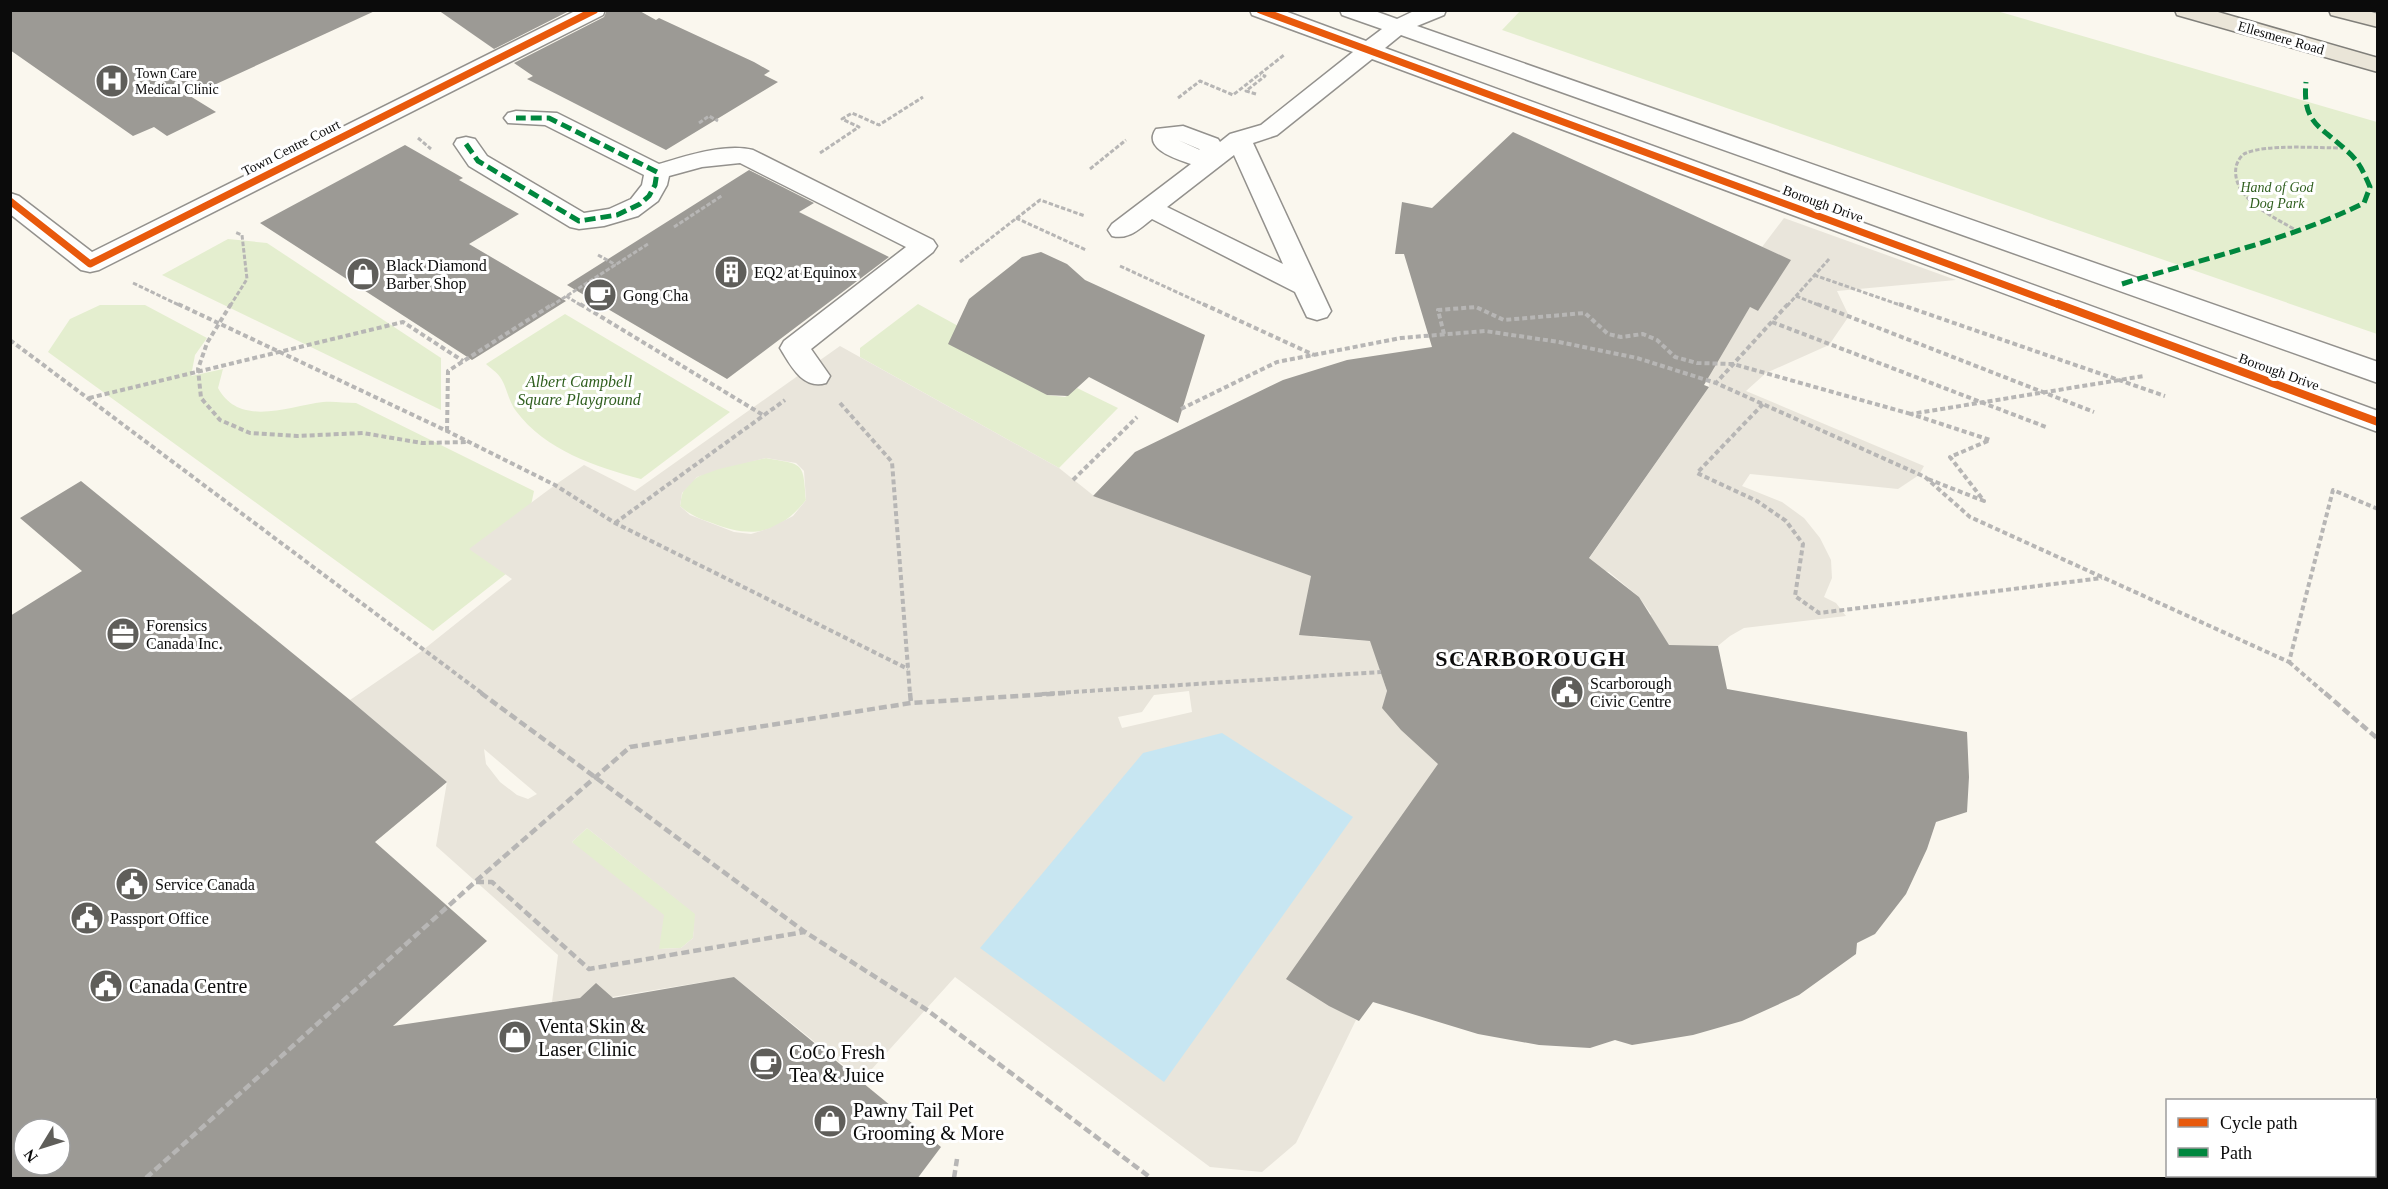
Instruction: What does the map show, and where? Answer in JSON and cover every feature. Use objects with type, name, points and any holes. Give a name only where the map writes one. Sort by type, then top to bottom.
[{"type":"main road","name":"Ellesmere Road","points":[[2185,10],[2378,65]]},
{"type":"main road","points":[[2339,10],[2378,21]]},
{"type":"street","name":"Town Centre Court","points":[[10,201],[90,264],[595,10]]},
{"type":"street","name":"Borough Drive","points":[[1260,10],[2378,422]]},
{"type":"street","name":"Borough Drive","points":[[1350,10],[1403,18],[1774,158],[2378,373]]},
{"type":"street","points":[[1121,230],[1239,139],[1269,130],[1370,50],[1403,18],[1436,10]]},
{"type":"street","points":[[516,117],[549,118],[657,172],[700,160],[744,155],[924,246],[794,348],[816,376]]},
{"type":"street","points":[[1239,139],[1317,311]]},
{"type":"street","points":[[466,144],[478,161],[579,220],[608,218],[636,207],[653,190],[657,172]]},
{"type":"street","points":[[1748,191],[1774,158]]},
{"type":"street","points":[[1150,207],[1306,287]]},
{"type":"path","points":[[1200,81],[1233,94],[1280,58]]},
{"type":"path","points":[[785,176],[859,127],[842,119],[852,113],[879,124],[923,97]]},
{"type":"path","points":[[694,126],[709,116],[720,122]]},
{"type":"path","points":[[2299,232],[2262,208],[2244,193],[2235,179],[2236,162],[2245,153],[2269,149],[2343,148]]},
{"type":"path","points":[[665,233],[724,194]]},
{"type":"path","points":[[952,268],[1040,200],[1121,230]]},
{"type":"path","points":[[1016,218],[1090,252]]},
{"type":"path","points":[[232,230],[242,235],[247,279],[207,343],[198,369],[201,398],[220,420],[250,433],[297,436],[363,433],[422,443],[470,442]]},
{"type":"path","points":[[447,431],[448,371],[655,239]]},
{"type":"path","points":[[1716,383],[1835,253]]},
{"type":"path","points":[[1112,262],[1314,355]]},
{"type":"path","points":[[1814,275],[2165,396]]},
{"type":"path","points":[[133,283],[470,442],[555,485],[615,523],[908,669]]},
{"type":"path","points":[[566,296],[764,415]]},
{"type":"path","points":[[1796,296],[2094,411]]},
{"type":"path","points":[[1181,409],[1278,362],[1401,338],[1485,331],[1559,342],[1637,358],[1716,383],[1925,477],[1984,501],[1950,457],[1990,440],[1911,414],[1733,364],[1697,363],[1676,357],[1658,340],[1643,334],[1621,337],[1608,334],[1585,313],[1504,320],[1476,306],[1438,310],[1444,334]]},
{"type":"path","points":[[88,398],[198,369],[403,322],[463,361]]},
{"type":"path","points":[[1772,322],[1978,403],[2046,427]]},
{"type":"path","points":[[10,340],[593,777],[805,932],[927,1010],[1151,1179]]},
{"type":"path","points":[[615,523],[816,376],[892,462],[911,703]]},
{"type":"path","points":[[1911,414],[2147,376]]},
{"type":"path","points":[[1763,404],[1697,473],[1757,501],[1786,521],[1803,544],[1795,596],[1819,613],[2102,578]]},
{"type":"path","points":[[1073,480],[1137,417]]},
{"type":"path","points":[[1925,477],[1970,517],[2289,662],[2378,739]]},
{"type":"path","points":[[2289,662],[2333,490],[2378,508]]},
{"type":"path","points":[[146,1179],[475,882],[630,747],[911,703],[1381,672]]},
{"type":"path","points":[[475,882],[492,882],[589,969],[805,932]]},
{"type":"path","points":[[954,1179],[957,1159]]},
{"type":"green space","name":"Hand of God Dog Park","points":[[1521,10],[1997,11],[2377,122],[2377,334],[1502,30]]},
{"type":"green space","points":[[228,239],[267,243],[441,358],[441,410],[162,275]]},
{"type":"green space","points":[[918,304],[960,327],[1047,395],[1065,397],[1077,388],[1118,408],[1059,468],[860,357],[860,348]]},
{"type":"green space","points":[[100,305],[145,305],[207,338],[195,355],[191,376],[223,369],[218,388],[227,400],[239,408],[266,412],[323,402],[356,403],[534,491],[530,510],[544,544],[433,631],[48,352],[70,319]]},
{"type":"green space","name":"Albert Campbell Square Playground","points":[[565,314],[730,412],[641,479],[607,469],[556,446],[528,425],[516,411],[500,377],[486,364]]},
{"type":"green space","points":[[766,458],[795,464],[802,471],[806,500],[786,520],[764,530],[740,531],[699,518],[680,506],[683,492],[698,477],[709,471]]},
{"type":"green space","points":[[587,828],[696,914],[693,938],[681,948],[659,949],[572,842]]},
{"type":"shaded area","points":[[1784,218],[1956,280],[1837,291],[1849,316],[1829,345],[1766,373],[1746,391],[1924,466],[1919,475],[1898,489],[1750,474],[1742,486],[1782,502],[1804,518],[1820,538],[1831,560],[1832,578],[1824,597],[1836,603],[1846,616],[1744,628],[1714,649],[1659,645],[1649,616],[1651,614],[1639,597],[1609,572],[1583,567],[1709,387],[1708,375],[1750,307],[1758,311],[1790,260],[1762,247]]},
{"type":"shaded area","points":[[840,346],[1059,468],[1094,496],[1363,595],[1307,614],[1302,619],[1302,629],[1314,637],[1371,641],[1390,701],[1446,753],[1290,981],[1356,1020],[1296,1143],[1262,1172],[1210,1167],[955,977],[862,1080],[734,977],[575,1003],[571,999],[552,1002],[558,955],[436,846],[447,782],[350,700],[423,650],[512,579],[469,549],[555,485],[584,465],[635,491]],"holes":[[[766,458],[796,463],[804,471],[806,500],[793,516],[770,528],[751,534],[734,532],[690,515],[680,506],[682,493],[697,477],[719,469]],[[1189,691],[1192,712],[1122,728],[1118,717],[1142,712],[1154,695]],[[484,749],[537,794],[528,799],[517,795],[500,782],[486,764]],[[587,828],[695,914],[693,938],[681,948],[659,949],[664,915],[572,842]]]},
{"type":"water","points":[[1222,733],[1353,817],[1164,1082],[980,948],[1143,753]]},
{"type":"building","points":[[10,10],[377,10],[190,96],[216,112],[167,136],[154,127],[133,136],[10,50]]},
{"type":"building","points":[[438,10],[571,10],[494,49]]},
{"type":"building","points":[[607,10],[638,10],[656,20],[659,18],[754,62],[770,71],[764,75],[778,82],[666,150],[527,79],[533,76],[514,63],[604,17]]},
{"type":"building","name":"Scarborough Civic Centre","points":[[1513,132],[1791,260],[1758,311],[1750,307],[1704,385],[1709,387],[1589,558],[1639,597],[1669,645],[1718,646],[1727,689],[1967,732],[1969,777],[1967,812],[1936,822],[1927,849],[1906,894],[1875,934],[1857,943],[1856,954],[1799,995],[1742,1021],[1693,1035],[1632,1045],[1615,1040],[1590,1048],[1539,1045],[1478,1034],[1373,1002],[1359,1021],[1329,1006],[1286,979],[1438,764],[1401,730],[1382,708],[1387,691],[1370,641],[1299,635],[1311,576],[1093,496],[1135,452],[1283,380],[1347,360],[1432,347],[1404,254],[1395,254],[1402,202],[1432,208]]},
{"type":"building","points":[[405,145],[463,178],[459,180],[519,214],[469,244],[566,301],[472,360],[260,223]]},
{"type":"building","name":"EQ2 at Equinox","points":[[749,170],[814,203],[799,212],[889,257],[727,379],[567,285]]},
{"type":"building","points":[[1041,252],[1067,264],[1085,280],[1205,335],[1178,423],[1089,377],[1068,396],[1047,395],[948,344],[969,299],[1022,257]]},
{"type":"building","points":[[81,481],[447,782],[375,842],[487,941],[393,1026],[580,998],[596,983],[613,998],[734,977],[941,1147],[917,1179],[10,1179],[10,616],[82,571],[20,518]]},
{"type":"marked path","points":[[2122,284],[2276,240],[2336,217],[2364,203],[2370,187],[2363,171],[2348,151],[2312,120],[2304,98],[2306,82]]},
{"type":"marked path","points":[[466,144],[478,161],[579,221],[604,218],[629,211],[649,196],[655,185],[657,172],[549,118],[516,118]]},
{"type":"cycle path","points":[[10,201],[90,264],[595,10]]},
{"type":"cycle path","points":[[1260,10],[2378,422]]},
{"type":"place","name":"Town Care Medical Clinic","points":[[112,81]]},
{"type":"place","name":"EQ2 at Equinox","points":[[731,272]]},
{"type":"place","name":"Black Diamond Barber Shop","points":[[363,274]]},
{"type":"place","name":"Gong Cha","points":[[600,295]]},
{"type":"place","name":"Forensics Canada Inc.","points":[[123,634]]},
{"type":"place","name":"Scarborough Civic Centre","points":[[1567,692]]},
{"type":"place","name":"Service Canada","points":[[132,884]]},
{"type":"place","name":"Passport Office","points":[[87,918]]},
{"type":"place","name":"Canada Centre","points":[[106,986]]},
{"type":"place","name":"Venta Skin & Laser Clinic","points":[[515,1037]]},
{"type":"place","name":"CoCo Fresh Tea & Juice","points":[[766,1064]]},
{"type":"place","name":"Pawny Tail Pet Grooming & More","points":[[830,1121]]},
{"type":"district","name":"SCARBOROUGH","points":[[1531,658]]}]
